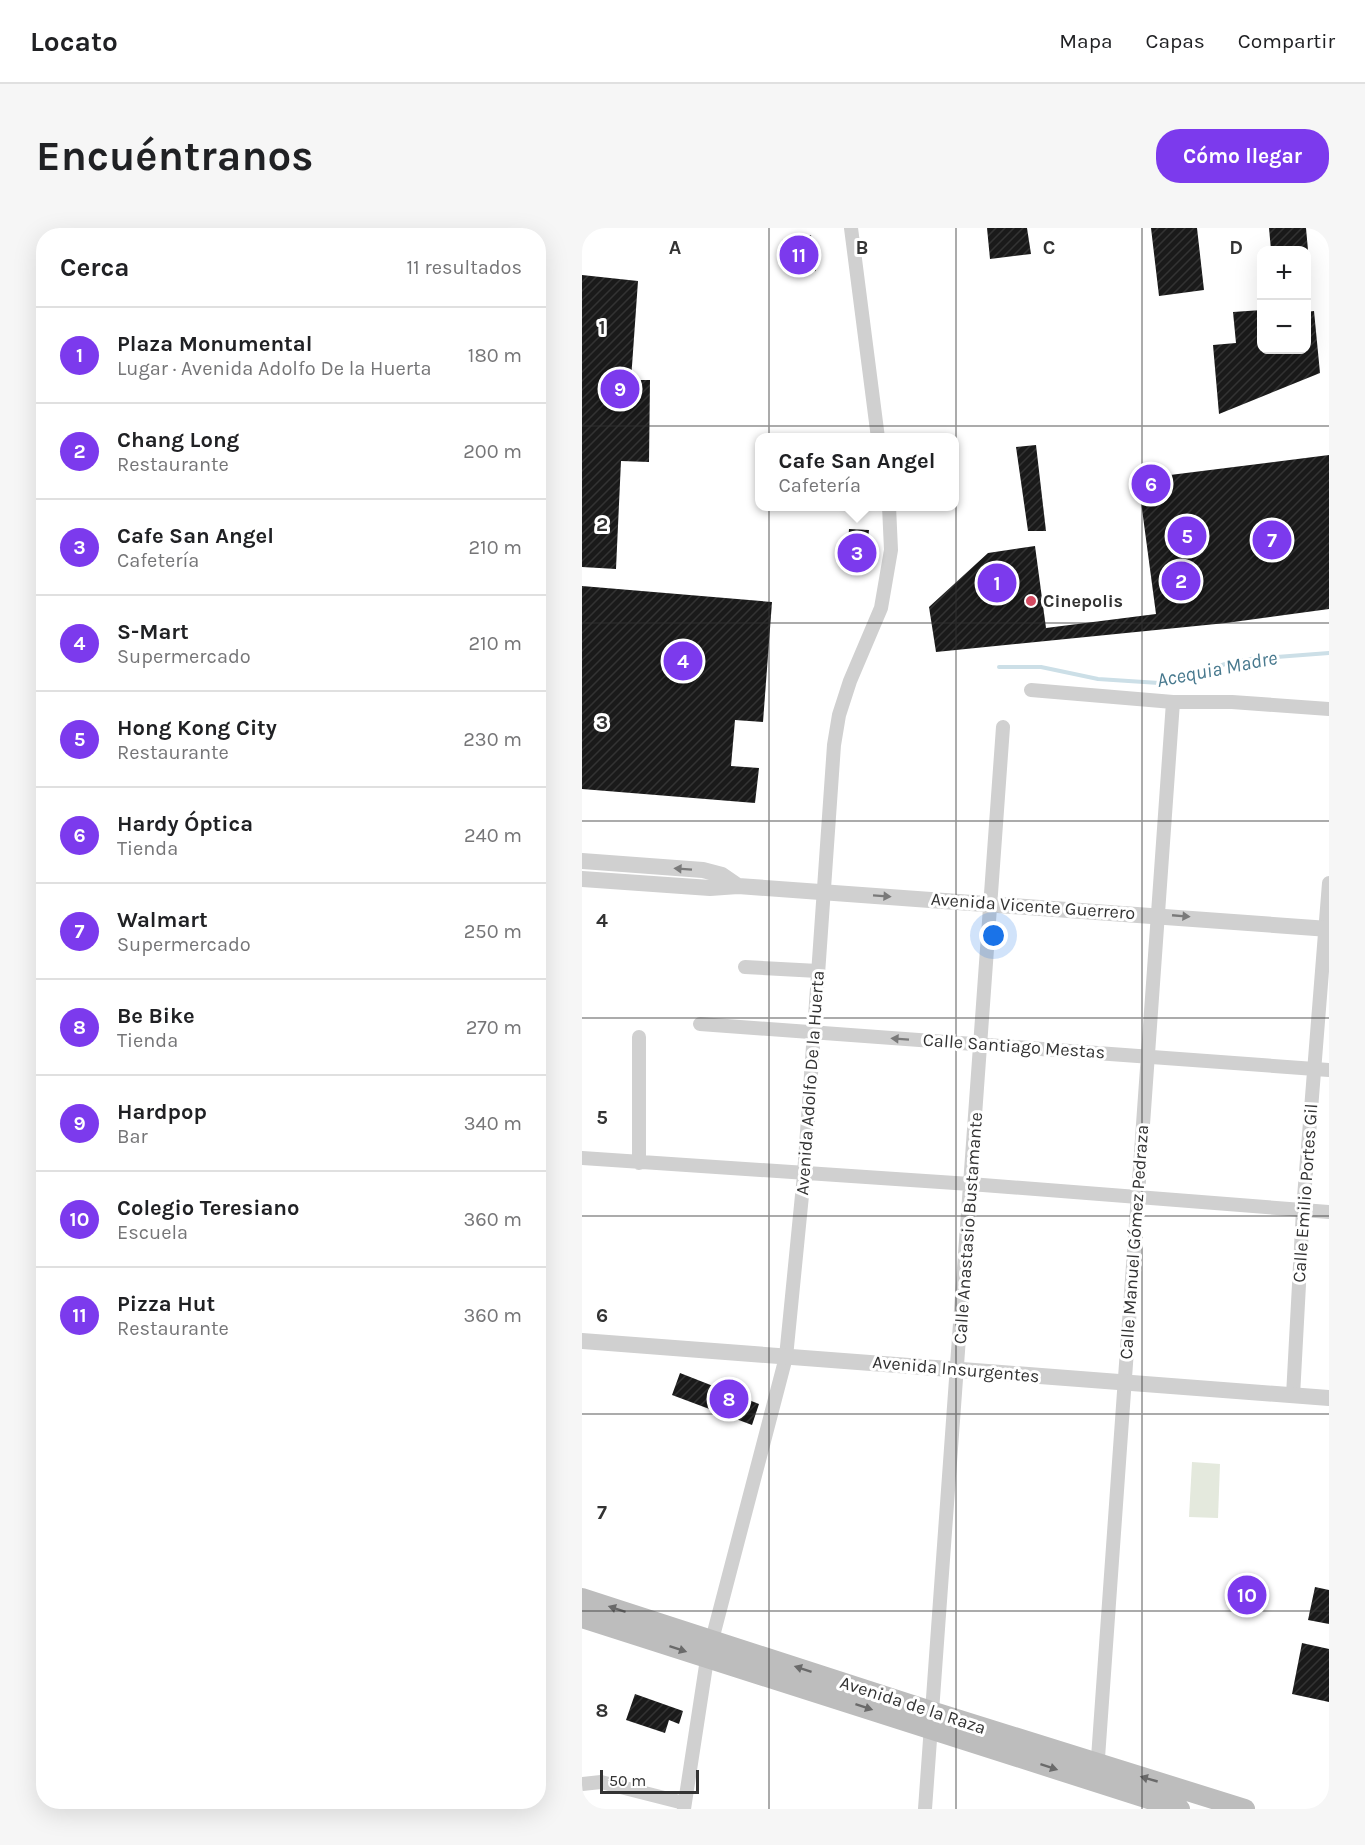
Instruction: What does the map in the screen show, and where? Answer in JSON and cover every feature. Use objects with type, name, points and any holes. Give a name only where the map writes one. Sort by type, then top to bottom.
[{"type":"main road","name":"Avenida de la Raza","points":[[582,1598],[713,1639],[931,1720]]},
{"type":"main road","name":"Avenida de la Raza","points":[[582,1618],[707,1659],[931,1720],[1097,1773],[1180,1809]]},
{"type":"main road","name":"Avenida de la Raza","points":[[1097,1773],[1184,1789],[1245,1809]]},
{"type":"street","points":[[851,228],[877,433]]},
{"type":"street","name":"Avenida Adolfo De la Huerta","points":[[684,1806],[707,1659],[786,1357],[804,1175],[839,715],[850,681],[881,608],[891,550],[888,511]]},
{"type":"street","points":[[1031,690],[1173,702],[1232,702],[1329,709]]},
{"type":"street","name":"Calle Manuel Gómez Pedraza","points":[[1097,1773],[1146,1055],[1173,702]]},
{"type":"street","name":"Calle Anastasio Bustamante","points":[[925,1809],[958,1369],[989,903],[1004,727]]},
{"type":"street","name":"Avenida Vicente Guerrero","points":[[582,861],[703,870],[722,875],[738,886]]},
{"type":"street","name":"Avenida Vicente Guerrero","points":[[582,879],[710,888],[738,886],[1327,929]]},
{"type":"street","name":"Calle Emilio Portes Gil","points":[[1293,1396],[1303,1210],[1329,883]]},
{"type":"street","points":[[745,967],[818,971]]},
{"type":"street","name":"Calle Santiago Mestas","points":[[700,1024],[1329,1070]]},
{"type":"street","points":[[639,1037],[639,1163]]},
{"type":"street","points":[[582,1158],[804,1175],[970,1184],[1329,1212]]},
{"type":"street","points":[[582,1341],[582,1347]]},
{"type":"street","name":"Avenida Insurgentes","points":[[582,1341],[1329,1398]]},
{"type":"street","points":[[587,1783],[684,1806]]},
{"type":"street","points":[[1180,1809],[1184,1789]]},
{"type":"shaded area","points":[[1192,1462],[1220,1464],[1218,1518],[1189,1517]]},
{"type":"building","points":[[987,228],[1027,228],[1031,254],[990,259]]},
{"type":"building","points":[[1151,228],[1197,228],[1204,290],[1159,296]]},
{"type":"building","points":[[1269,228],[1306,228],[1308,246],[1271,246]]},
{"type":"building","points":[[811,235],[816,271],[787,274],[782,240]]},
{"type":"building","points":[[582,275],[638,281],[631,380],[650,380],[649,462],[621,461],[616,569],[582,567]]},
{"type":"building","points":[[1257,310],[1257,354],[1311,354],[1311,311],[1314,311],[1320,373],[1219,414],[1213,345],[1236,343],[1233,312]]},
{"type":"building","points":[[1036,445],[1046,531],[1028,531],[1016,447]]},
{"type":"building","points":[[1329,455],[1329,609],[1226,623],[936,652],[929,607],[988,553],[1035,546],[1046,628],[1156,614],[1138,479]]},
{"type":"building","points":[[849,529],[869,530],[865,568],[846,567]]},
{"type":"building","points":[[582,586],[772,602],[763,722],[735,720],[731,766],[759,768],[755,803],[582,789]]},
{"type":"building","points":[[680,1373],[759,1404],[752,1425],[672,1395]]},
{"type":"building","points":[[1315,1587],[1329,1590],[1329,1624],[1308,1620]]},
{"type":"building","points":[[1302,1643],[1329,1649],[1329,1702],[1292,1694]]},
{"type":"building","points":[[635,1694],[683,1711],[679,1724],[669,1720],[665,1733],[626,1720]]},
{"type":"waterway","name":"Acequia Madre","points":[[999,667],[1041,667],[1098,679],[1159,683],[1250,659],[1329,653]]},
{"type":"place","name":"Pizza Hut","points":[[799,255]]},
{"type":"place","name":"Hardpop","points":[[620,389]]},
{"type":"place","name":"Hardy Óptica","points":[[1151,484]]},
{"type":"place","name":"Hong Kong City","points":[[1187,536]]},
{"type":"place","name":"Walmart","points":[[1272,540]]},
{"type":"place","name":"Cafe San Angel","points":[[857,553]]},
{"type":"place","name":"Chang Long","points":[[1181,581]]},
{"type":"place","name":"Plaza Monumental","points":[[997,583]]},
{"type":"place","name":"Cinepolis","points":[[1031,601]]},
{"type":"place","name":"S-Mart","points":[[683,661]]},
{"type":"place","name":"Be Bike","points":[[729,1399]]},
{"type":"place","name":"Colegio Teresiano","points":[[1247,1595]]}]
